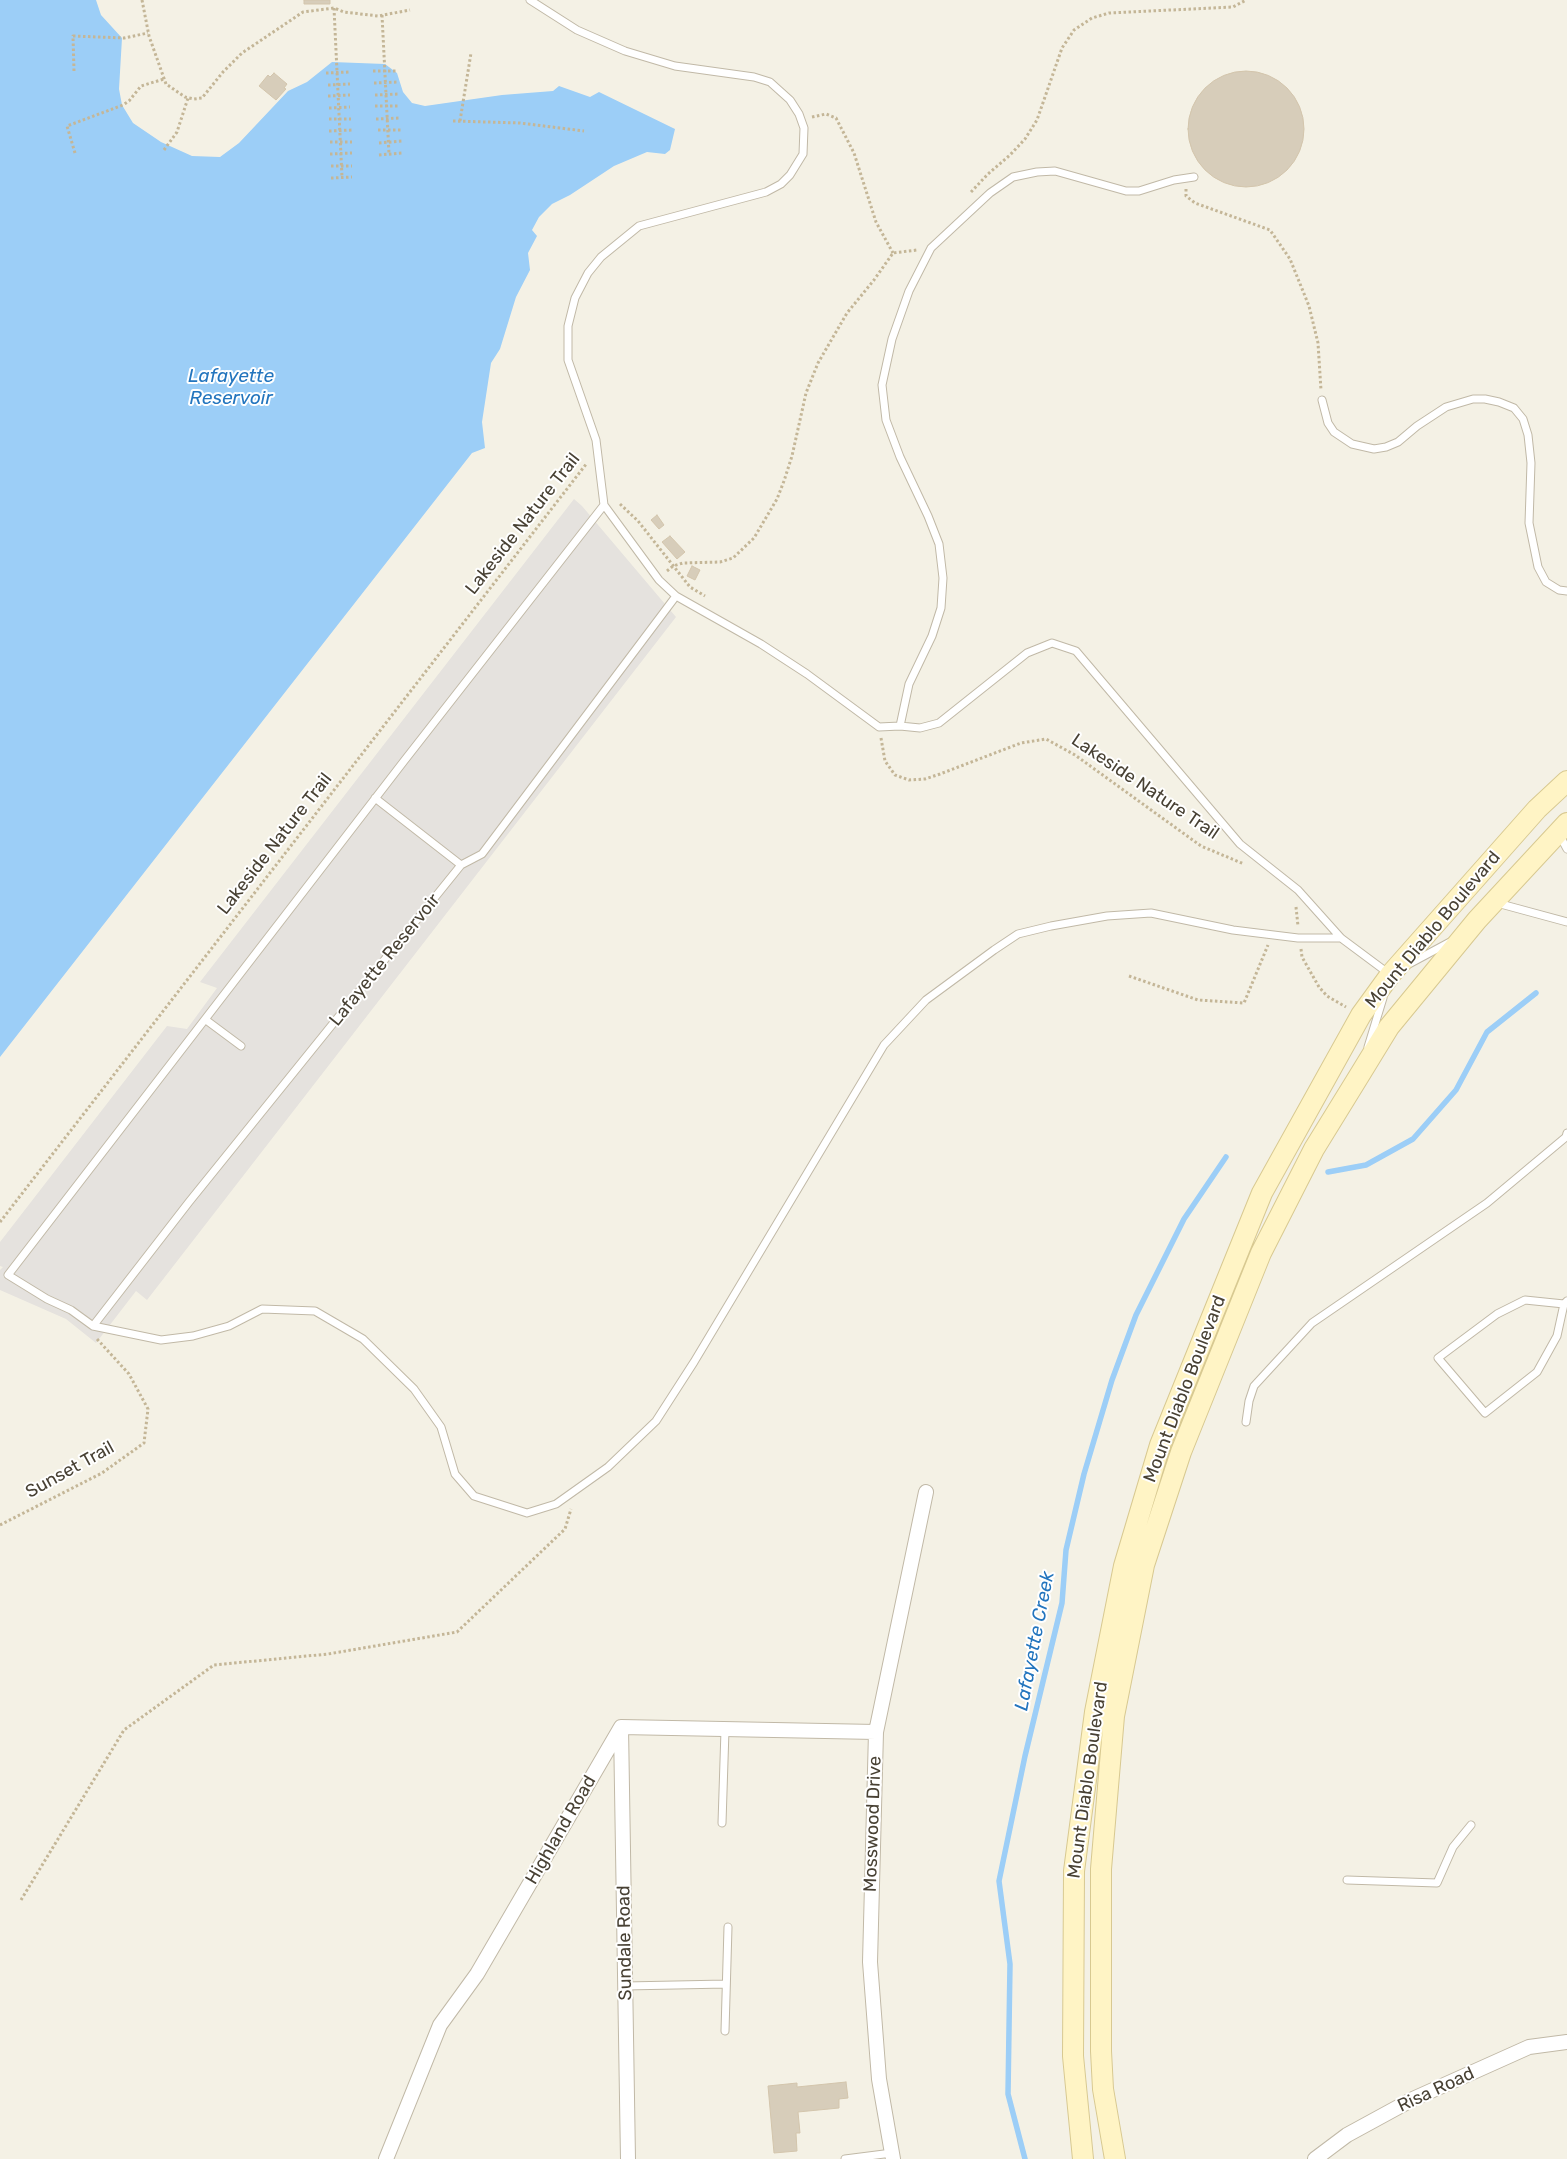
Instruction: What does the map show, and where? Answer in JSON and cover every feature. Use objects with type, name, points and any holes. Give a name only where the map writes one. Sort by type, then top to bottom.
[{"type":"main road","name":"Mount Diablo Boulevard","points":[[1083,2159],[1073,2056],[1074,1871],[1095,1712],[1124,1566],[1160,1445],[1262,1193],[1361,1015],[1390,975],[1537,809],[1567,781]]},
{"type":"main road","name":"Mount Diablo Boulevard","points":[[1115,2159],[1100,2051],[1101,1869],[1114,1716],[1144,1565],[1181,1452],[1260,1253],[1314,1149],[1358,1076],[1389,1027],[1466,933],[1563,827]]},
{"type":"street","name":"Mosswood Drive","points":[[892,2156],[879,2079],[870,1962],[876,1732],[926,1492]]},
{"type":"street","points":[[621,1728],[876,1732]]},
{"type":"street","name":"Sundale Road","points":[[621,1728],[628,2159]]},
{"type":"street","name":"Highland Road","points":[[386,2159],[440,2025],[477,1974],[621,1728]]},
{"type":"street","name":"Risa Road","points":[[1315,2159],[1347,2135],[1413,2099],[1529,2047],[1567,2042]]},
{"type":"lane","points":[[530,0],[577,30],[625,50],[675,66],[754,77],[770,82],[781,91],[799,114],[804,128],[802,154],[790,176],[781,184],[766,192],[639,226],[601,257],[588,273],[574,298],[568,326],[568,360],[594,432],[604,505],[659,580],[676,596],[769,649],[807,674],[879,728],[900,726],[920,728],[939,723],[1027,653],[1052,643],[1076,651],[1240,844],[1298,890],[1341,938],[1390,975]]},
{"type":"lane","points":[[900,726],[909,684],[932,636],[941,608],[943,578],[939,544],[900,457],[886,420],[882,385],[892,339],[909,291],[931,248],[980,202],[1013,177],[1037,172],[1055,171],[1126,191],[1139,191],[1190,177]]},
{"type":"lane","points":[[1322,400],[1328,423],[1334,432],[1352,444],[1374,449],[1398,442],[1417,426],[1446,407],[1473,399],[1499,402],[1514,408],[1524,419],[1528,435],[1531,463],[1529,523],[1538,567],[1546,582],[1559,590],[1567,591]]},
{"type":"lane","points":[[604,505],[375,798],[8,1276],[47,1299],[71,1310],[93,1326],[161,1340],[202,1334],[229,1326],[262,1309],[315,1311],[363,1339],[414,1389],[441,1427],[455,1474],[474,1496],[527,1513],[556,1504],[608,1467],[656,1421],[694,1362],[884,1045],[926,1000],[1018,934],[1107,916],[1151,913],[1233,930],[1298,938],[1341,938]]},
{"type":"lane","name":"Lafayette Reservoir","points":[[93,1326],[189,1202],[461,865],[482,854],[676,596]]},
{"type":"lane","points":[[375,798],[461,865]]},
{"type":"lane","points":[[1563,827],[1567,849]]},
{"type":"lane","points":[[1493,902],[1567,922]]},
{"type":"lane","points":[[1358,1076],[1390,975],[1466,933]]},
{"type":"lane","points":[[206,1020],[241,1046]]},
{"type":"lane","points":[[1246,1422],[1249,1401],[1254,1386],[1312,1322],[1487,1203],[1567,1136]]},
{"type":"lane","points":[[1525,1300],[1565,1303],[1557,1336],[1537,1372],[1485,1413],[1438,1358],[1497,1314],[1525,1300]]},
{"type":"lane","points":[[722,1823],[726,1730]]},
{"type":"lane","points":[[1347,1880],[1437,1884],[1453,1847],[1471,1825]]},
{"type":"lane","points":[[725,2031],[728,1927]]},
{"type":"lane","points":[[626,1986],[726,1984]]},
{"type":"lane","points":[[845,2159],[892,2156]]},
{"type":"path","points":[[142,0],[149,33],[166,84],[188,98],[202,98],[223,72],[242,53],[303,12],[334,8],[344,12],[382,15],[410,10]]},
{"type":"path","points":[[334,8],[342,177]]},
{"type":"path","points":[[382,15],[389,154]]},
{"type":"path","points":[[74,72],[73,36],[124,38],[149,33]]},
{"type":"path","points":[[460,122],[471,53]]},
{"type":"path","points":[[373,71],[396,71]]},
{"type":"path","points":[[326,73],[349,72]]},
{"type":"path","points":[[75,153],[67,126],[123,105],[129,102],[141,86],[164,79]]},
{"type":"path","points":[[374,83],[398,82]]},
{"type":"path","points":[[328,85],[350,84]]},
{"type":"path","points":[[375,95],[399,94]]},
{"type":"path","points":[[328,96],[350,96]]},
{"type":"path","points":[[164,150],[177,132],[188,98]]},
{"type":"path","points":[[375,106],[399,106]]},
{"type":"path","points":[[329,108],[350,107]]},
{"type":"path","points":[[799,114],[811,117],[826,114],[836,118],[854,153],[876,222],[893,253]]},
{"type":"path","points":[[376,119],[400,118]]},
{"type":"path","points":[[330,119],[351,119]]},
{"type":"path","points":[[453,121],[520,123],[584,131]]},
{"type":"path","points":[[329,131],[352,130]]},
{"type":"path","points":[[378,130],[401,130]]},
{"type":"path","points":[[378,142],[402,141]]},
{"type":"path","points":[[330,142],[352,142]]},
{"type":"path","points":[[379,154],[402,153]]},
{"type":"path","points":[[330,154],[352,154]]},
{"type":"path","points":[[331,166],[352,166]]},
{"type":"path","points":[[331,178],[352,177]]},
{"type":"path","points":[[1190,177],[1186,196],[1195,203],[1270,230],[1290,259],[1309,306],[1318,343],[1322,400]]},
{"type":"path","name":"Lakeside Nature Trail","points":[[0,1222],[597,450]]},
{"type":"path","points":[[619,502],[638,521],[690,586],[706,597]]},
{"type":"path","name":"Lakeside Nature Trail","points":[[879,728],[885,762],[895,775],[909,780],[924,779],[940,774],[1021,743],[1046,740],[1075,755],[1201,846],[1253,868]]},
{"type":"path","points":[[1296,904],[1298,938],[1302,958],[1318,987],[1327,996],[1361,1015]]},
{"type":"path","points":[[1129,976],[1198,1000],[1244,1003],[1272,935]]},
{"type":"path","name":"Sunset Trail","points":[[0,1525],[102,1473],[144,1443],[148,1409],[129,1374],[71,1310]]},
{"type":"path","points":[[21,1900],[124,1730],[214,1665],[328,1654],[457,1632],[565,1529],[577,1489]]},
{"type":"shaded area","points":[[574,499],[676,617],[147,1300],[136,1291],[96,1343],[66,1319],[0,1290],[0,1270],[3,1267],[0,1266],[0,1242],[167,1026],[187,1029],[217,988],[200,982]]},
{"type":"water","name":"Lafayette Reservoir","points":[[0,0],[96,0],[101,15],[122,38],[119,89],[122,105],[133,123],[161,142],[192,156],[220,157],[239,143],[288,91],[307,82],[332,62],[385,64],[397,73],[403,92],[412,103],[425,106],[502,95],[553,91],[559,86],[590,97],[599,92],[675,129],[670,150],[665,154],[647,152],[614,166],[570,195],[552,204],[539,217],[532,230],[537,236],[528,253],[530,270],[516,297],[500,349],[491,363],[482,422],[485,448],[472,453],[0,1057]]},
{"type":"building","points":[[304,0],[330,0],[330,4],[304,4]]},
{"type":"building","points":[[1246,71],[1268,76],[1287,88],[1299,107],[1304,129],[1299,151],[1287,170],[1268,182],[1246,187],[1224,182],[1205,170],[1193,151],[1188,129],[1193,107],[1205,88],[1224,76]]},
{"type":"building","points":[[274,73],[287,84],[284,88],[286,89],[276,100],[259,86],[268,75],[270,77]]},
{"type":"building","points":[[657,515],[664,525],[659,529],[651,520]]},
{"type":"building","points":[[670,536],[685,552],[677,559],[662,542]]},
{"type":"building","points":[[692,566],[700,570],[695,580],[687,576]]},
{"type":"building","points":[[846,2082],[848,2098],[839,2099],[839,2108],[798,2112],[800,2133],[796,2133],[797,2151],[774,2153],[768,2086],[797,2083],[797,2087]]},
{"type":"waterway","name":"Lafayette Creek","points":[[1328,1172],[1366,1165],[1413,1139],[1456,1090],[1487,1032],[1536,993]]},
{"type":"waterway","name":"Lafayette Creek","points":[[1025,2159],[1008,2094],[1010,1964],[999,1881],[1025,1756],[1062,1603],[1066,1550],[1084,1474],[1112,1380],[1136,1315],[1184,1219],[1226,1157]]}]
